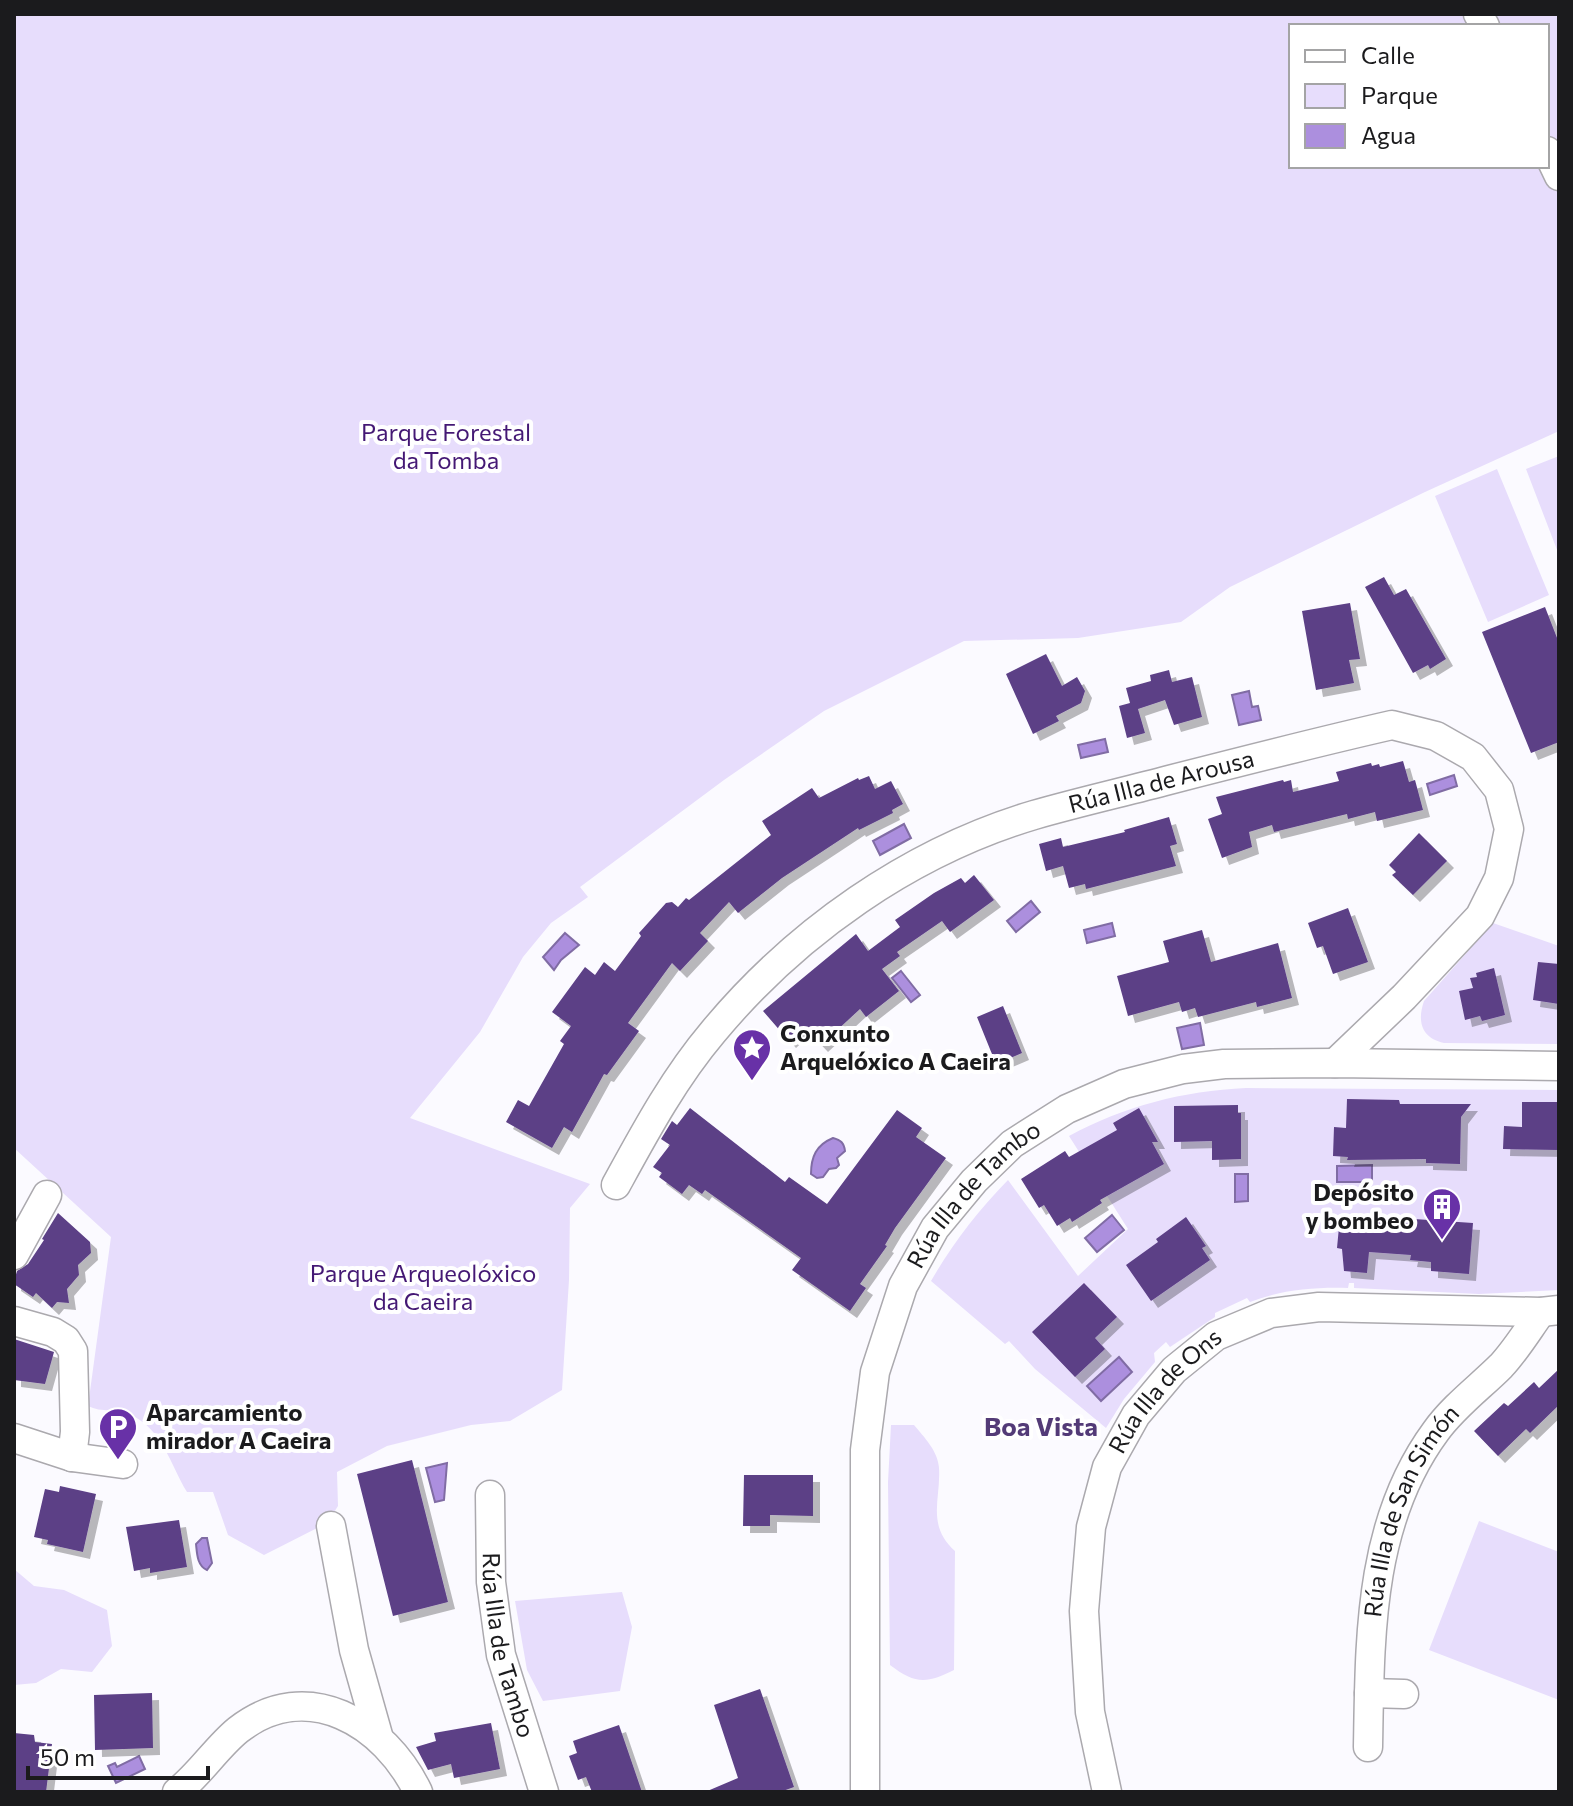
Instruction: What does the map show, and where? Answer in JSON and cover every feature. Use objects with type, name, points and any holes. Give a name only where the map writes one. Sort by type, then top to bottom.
[{"type":"street","points":[[1549,155],[1559,176]]},
{"type":"street","name":"Rúa Illa de Arousa","points":[[616,1185],[662,1101],[713,1032],[758,983],[805,939],[864,895],[919,863],[1032,816],[1392,725],[1436,736],[1473,757],[1499,790],[1509,829],[1499,878],[1480,916],[1404,997],[1335,1063]]},
{"type":"street","name":"Rúa Illa de Tambo","points":[[865,1792],[865,1450],[875,1372],[903,1286],[935,1228],[974,1181],[1012,1144],[1067,1109],[1124,1084],[1183,1069],[1224,1064],[1335,1063],[1559,1066]]},
{"type":"street","points":[[14,1255],[47,1195]]},
{"type":"street","name":"Rúa Illa de Ons","points":[[1107,1792],[1090,1712],[1085,1625],[1091,1527],[1107,1467],[1136,1415],[1174,1370],[1216,1336],[1271,1313],[1319,1307],[1550,1311]]},
{"type":"street","name":"Rúa Illa de San Simón","points":[[1368,1747],[1370,1641],[1376,1576],[1392,1518],[1410,1476],[1436,1431],[1503,1364],[1550,1311]]},
{"type":"street","points":[[14,1321],[53,1332],[66,1340],[73,1351],[75,1432],[72,1457]]},
{"type":"street","points":[[14,1438],[72,1457],[123,1464]]},
{"type":"street","name":"Rúa Illa de Tambo","points":[[490,1495],[491,1582],[501,1655],[544,1792]]},
{"type":"street","points":[[331,1526],[354,1650],[378,1735]]},
{"type":"street","points":[[1369,1693],[1404,1694]]},
{"type":"street","points":[[177,1792],[238,1731],[271,1710],[308,1706],[340,1712],[378,1735],[409,1773],[418,1792]]},
{"type":"green space","name":"Parque Forestal da Tomba","points":[[14,14],[1559,14],[1559,431],[1230,587],[1181,622],[1078,638],[964,641],[824,711],[724,780],[580,887],[588,897],[551,923],[523,957],[480,1032],[410,1118],[590,1184],[570,1208],[562,1390],[510,1421],[471,1425],[387,1446],[337,1472],[338,1506],[327,1523],[264,1555],[228,1535],[213,1492],[187,1492],[165,1449],[142,1421],[126,1413],[88,1406],[111,1237],[14,1148]]},
{"type":"green space","points":[[1559,456],[1559,555],[1526,469]]},
{"type":"green space","points":[[1497,469],[1549,595],[1488,622],[1435,496]]},
{"type":"green space","points":[[1493,923],[1559,946],[1559,1044],[1444,1043],[1430,1037],[1423,1028],[1421,1015],[1424,1001]]},
{"type":"green space","points":[[1246,1088],[1559,1090],[1559,1290],[1479,1294],[1354,1288],[1354,1283],[1349,1283],[1348,1288],[1298,1290],[1250,1302],[1247,1298],[1215,1313],[1215,1317],[1170,1347],[1166,1342],[1154,1353],[1155,1362],[1124,1399],[1106,1428],[1035,1369],[1009,1341],[1005,1344],[931,1281],[966,1228],[1008,1180],[1078,1276],[1128,1229],[1069,1136],[1111,1116],[1154,1102]]},
{"type":"green space","points":[[891,1425],[914,1425],[933,1450],[939,1468],[938,1521],[946,1541],[955,1551],[954,1670],[928,1680],[914,1679],[890,1665],[888,1482]]},
{"type":"green space","points":[[1479,1521],[1559,1552],[1559,1700],[1429,1650]]},
{"type":"green space","points":[[14,1569],[34,1586],[64,1590],[107,1610],[112,1646],[92,1672],[61,1669],[36,1683],[14,1685]]},
{"type":"green space","points":[[622,1592],[632,1627],[620,1691],[543,1701],[527,1670],[515,1601]]},
{"type":"water","points":[[1249,691],[1252,707],[1258,706],[1261,720],[1239,725],[1232,695]]},
{"type":"water","points":[[1105,739],[1108,752],[1081,758],[1078,745]]},
{"type":"water","points":[[1454,775],[1457,786],[1430,795],[1427,784]]},
{"type":"water","points":[[904,824],[911,838],[880,855],[873,841]]},
{"type":"water","points":[[1031,901],[1040,912],[1016,932],[1007,921]]},
{"type":"water","points":[[1112,923],[1115,936],[1087,943],[1084,930]]},
{"type":"water","points":[[565,933],[579,945],[554,970],[543,957]]},
{"type":"water","points":[[901,971],[920,995],[911,1002],[892,978]]},
{"type":"water","points":[[1200,1023],[1204,1045],[1182,1049],[1177,1028]]},
{"type":"water","points":[[833,1138],[842,1142],[845,1151],[837,1158],[839,1165],[836,1168],[817,1178],[811,1174],[813,1157],[822,1144]]},
{"type":"water","points":[[1372,1165],[1372,1182],[1337,1182],[1337,1166]]},
{"type":"water","points":[[1235,1174],[1248,1174],[1248,1201],[1235,1202]]},
{"type":"water","points":[[1112,1215],[1124,1230],[1097,1252],[1085,1238]]},
{"type":"water","points":[[1119,1357],[1132,1372],[1101,1401],[1087,1386]]},
{"type":"water","points":[[447,1463],[444,1500],[435,1502],[426,1468]]},
{"type":"water","points":[[207,1538],[212,1563],[207,1570],[201,1566],[197,1555],[196,1544]]},
{"type":"water","points":[[139,1756],[145,1769],[116,1783],[108,1766],[115,1763],[117,1767]]},
{"type":"building","points":[[1384,577],[1394,595],[1406,589],[1446,659],[1430,669],[1428,665],[1413,673],[1365,587]]},
{"type":"building","points":[[1350,603],[1360,659],[1349,660],[1354,683],[1316,690],[1302,611]]},
{"type":"building","points":[[1545,607],[1559,643],[1559,742],[1531,753],[1482,632]]},
{"type":"building","points":[[1046,654],[1062,686],[1077,677],[1085,691],[1081,703],[1056,716],[1059,721],[1033,734],[1006,674]]},
{"type":"building","points":[[1169,670],[1172,682],[1192,677],[1202,717],[1174,725],[1165,700],[1138,709],[1145,733],[1127,738],[1119,706],[1130,703],[1126,688],[1151,681],[1150,675]]},
{"type":"building","points":[[1403,761],[1409,782],[1415,780],[1423,810],[1377,821],[1375,812],[1348,819],[1347,814],[1274,832],[1272,825],[1249,832],[1252,847],[1222,858],[1208,819],[1222,814],[1216,797],[1283,780],[1291,780],[1293,792],[1339,781],[1336,772],[1371,763],[1380,767]]},
{"type":"building","points":[[869,776],[875,789],[891,781],[903,804],[892,810],[893,813],[858,828],[782,878],[738,913],[729,902],[700,933],[708,941],[680,971],[672,963],[628,1023],[639,1031],[607,1075],[604,1074],[572,1132],[564,1127],[552,1148],[506,1122],[518,1100],[529,1106],[564,1044],[560,1041],[571,1026],[552,1012],[585,967],[595,975],[604,962],[615,971],[641,936],[639,933],[666,903],[672,902],[678,907],[686,898],[689,900],[771,835],[762,821],[812,788],[819,798],[858,778]]},
{"type":"building","points":[[1169,817],[1177,844],[1170,846],[1176,866],[1086,889],[1085,884],[1069,888],[1063,866],[1046,871],[1039,844],[1061,838],[1063,847],[1125,832]]},
{"type":"building","points":[[1419,833],[1447,861],[1413,895],[1392,875],[1396,872],[1389,865]]},
{"type":"building","points":[[974,875],[994,900],[950,932],[942,921],[897,952],[900,956],[882,969],[899,991],[866,1017],[860,1009],[821,1045],[804,1027],[789,1041],[763,1011],[856,934],[868,951],[900,927],[895,920],[934,893],[961,878],[965,883]]},
{"type":"building","points":[[1348,908],[1368,962],[1333,974],[1323,946],[1317,948],[1308,923]]},
{"type":"building","points":[[1202,930],[1211,962],[1278,943],[1292,998],[1257,1007],[1256,1002],[1198,1017],[1195,1008],[1182,1012],[1179,1002],[1128,1016],[1117,976],[1169,962],[1163,941]]},
{"type":"building","points":[[1538,962],[1559,964],[1559,1004],[1533,1000]]},
{"type":"building","points":[[1494,968],[1505,1015],[1482,1021],[1480,1016],[1465,1020],[1459,991],[1473,988],[1470,978],[1477,977],[1476,973]]},
{"type":"building","points":[[1003,1006],[1022,1053],[996,1064],[977,1017]]},
{"type":"building","points":[[1347,1099],[1399,1100],[1400,1104],[1471,1104],[1461,1117],[1460,1164],[1426,1163],[1426,1159],[1347,1160],[1348,1157],[1333,1156],[1334,1127],[1346,1128]]},
{"type":"building","points":[[1522,1102],[1559,1102],[1559,1150],[1503,1149],[1504,1126],[1522,1127]]},
{"type":"building","points":[[1238,1105],[1238,1113],[1241,1113],[1241,1159],[1212,1160],[1212,1141],[1174,1142],[1174,1106]]},
{"type":"building","points":[[690,1108],[785,1182],[789,1177],[827,1204],[897,1110],[922,1128],[916,1137],[946,1158],[895,1228],[887,1246],[860,1284],[866,1288],[850,1311],[792,1270],[801,1258],[705,1190],[702,1194],[689,1185],[682,1194],[659,1177],[662,1173],[653,1167],[670,1145],[661,1139],[672,1121],[677,1125]]},
{"type":"building","points":[[1139,1108],[1158,1142],[1152,1142],[1164,1164],[1100,1200],[1102,1203],[1072,1222],[1070,1218],[1057,1226],[1044,1205],[1039,1208],[1021,1179],[1065,1151],[1069,1157],[1117,1130],[1113,1123]]},
{"type":"building","points":[[58,1213],[90,1242],[91,1253],[78,1265],[79,1275],[67,1289],[69,1303],[57,1302],[52,1308],[36,1293],[33,1297],[14,1281],[17,1271],[28,1264],[44,1240]]},
{"type":"building","points":[[1186,1217],[1206,1246],[1202,1248],[1210,1260],[1151,1301],[1126,1265]]},
{"type":"building","points":[[1414,1219],[1473,1223],[1469,1274],[1431,1271],[1431,1262],[1410,1260],[1411,1255],[1369,1252],[1367,1273],[1344,1271],[1342,1249],[1337,1248],[1339,1227],[1361,1228],[1362,1220],[1413,1224]]},
{"type":"building","points":[[1084,1283],[1117,1317],[1095,1338],[1105,1349],[1075,1377],[1032,1332]]},
{"type":"building","points":[[14,1339],[54,1352],[45,1384],[14,1380]]},
{"type":"building","points":[[1559,1369],[1559,1405],[1530,1433],[1526,1429],[1498,1456],[1474,1431],[1504,1403],[1508,1406],[1534,1382],[1539,1388]]},
{"type":"building","points":[[412,1460],[448,1602],[393,1616],[357,1474]]},
{"type":"building","points":[[744,1475],[813,1475],[813,1516],[770,1515],[770,1526],[743,1526]]},
{"type":"building","points":[[60,1486],[96,1494],[83,1552],[47,1544],[48,1540],[34,1537],[45,1489],[59,1492]]},
{"type":"building","points":[[179,1520],[187,1567],[150,1573],[150,1568],[134,1571],[126,1527]]},
{"type":"building","points":[[760,1689],[794,1787],[780,1792],[705,1792],[738,1778],[714,1705]]},
{"type":"building","points":[[152,1693],[153,1748],[95,1750],[94,1695]]},
{"type":"building","points":[[491,1723],[500,1769],[454,1778],[451,1764],[428,1770],[416,1747],[436,1741],[434,1733]]},
{"type":"building","points":[[619,1725],[642,1792],[592,1792],[586,1777],[578,1780],[569,1756],[577,1753],[573,1741]]},
{"type":"building","points":[[14,1733],[34,1735],[35,1742],[52,1744],[46,1792],[14,1792]]},
{"type":"place","name":"Conxunto Arquelóxico A Caeira","points":[[752,1082]]},
{"type":"place","name":"Depósito y bombeo","points":[[1442,1241]]},
{"type":"place","name":"Aparcamiento mirador A Caeira","points":[[118,1461]]},
{"type":"district","name":"Boa Vista","points":[[1041,1427]]},
{"type":"park label","name":"Parque Arqueolóxico da Caeira","points":[[423,1288]]}]
